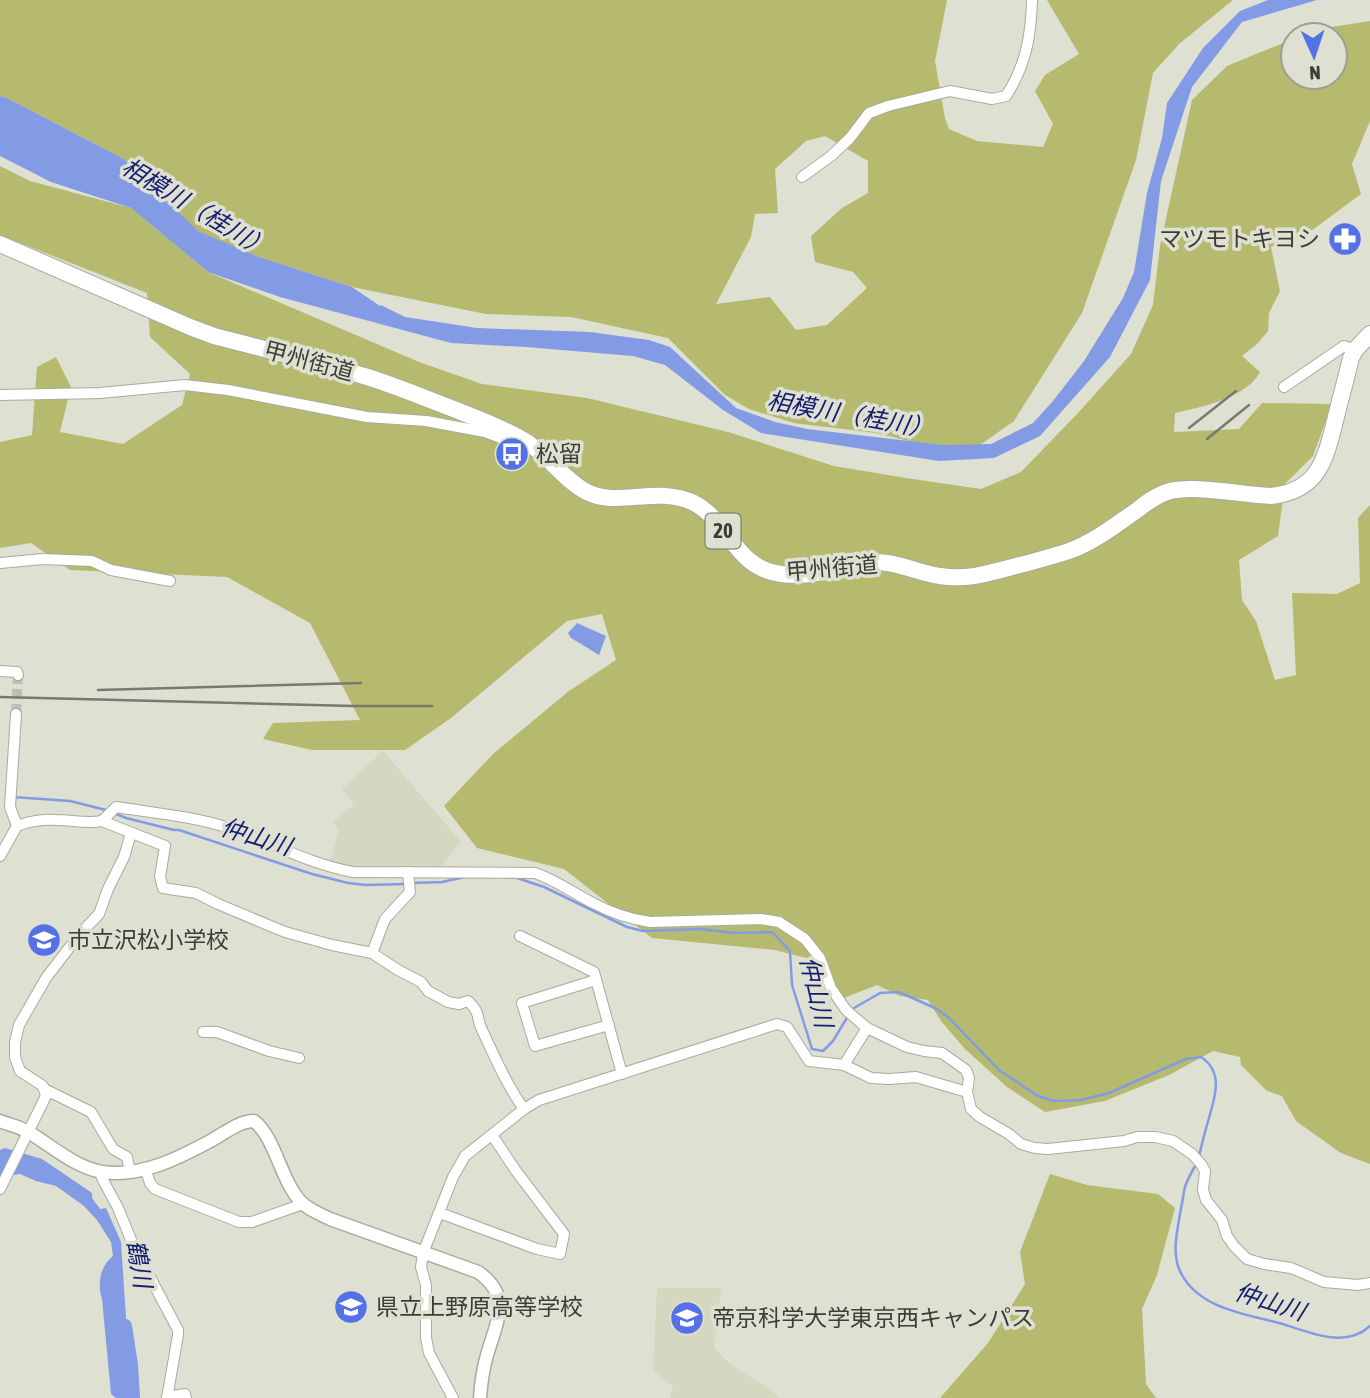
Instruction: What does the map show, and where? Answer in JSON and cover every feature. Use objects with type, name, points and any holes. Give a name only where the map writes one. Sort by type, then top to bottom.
[{"type":"highway","name":"甲州街道","points":[[0,244],[214,336],[362,375],[488,423],[539,450],[587,492],[609,498],[674,496],[696,505],[715,519],[742,555],[755,565],[778,574],[811,574],[870,562],[884,562],[935,576],[964,578],[1071,551],[1102,535],[1150,500],[1166,492],[1191,489],[1270,496],[1295,491],[1313,477],[1324,459],[1351,358],[1370,334]]},
{"type":"street","points":[[802,177],[850,138],[869,113],[950,91],[992,99],[1006,96],[1026,55],[1032,0]]},
{"type":"street","points":[[1284,387],[1344,346],[1355,350]]},
{"type":"street","points":[[0,395],[100,393],[185,385],[228,390],[367,417],[426,421],[485,432],[517,444],[524,440]]},
{"type":"street","points":[[0,563],[43,559],[92,561],[111,570],[170,581]]},
{"type":"street","points":[[0,671],[14,671],[18,675]]},
{"type":"street","points":[[0,856],[17,826],[11,802],[16,714]]},
{"type":"street","points":[[102,821],[116,807],[204,821],[333,868],[363,873],[535,873],[615,914],[650,922],[761,919],[779,922],[805,939],[820,958],[831,988],[846,1010],[867,1028],[907,1047],[942,1053],[966,1070],[971,1109],[1009,1133],[1021,1144],[1035,1149],[1048,1149],[1125,1141],[1137,1137],[1173,1141],[1201,1164],[1205,1171],[1203,1190],[1206,1200],[1222,1220],[1227,1236],[1247,1259],[1291,1268],[1324,1282],[1357,1285],[1370,1283]]},
{"type":"street","points":[[17,826],[37,820],[102,821],[165,846],[160,877],[163,888],[196,893],[285,932],[372,953],[398,971],[421,982],[428,991],[448,1002],[459,1004],[468,1001],[478,1011],[480,1025],[489,1046],[510,1089],[524,1109]]},
{"type":"street","points":[[0,1189],[46,1096],[43,1086],[20,1071],[15,1049],[19,1026],[46,978],[99,914],[131,833]]},
{"type":"street","points":[[372,953],[385,919],[410,892],[408,872]]},
{"type":"street","points":[[520,936],[594,972],[622,1074]]},
{"type":"street","points":[[596,980],[522,1003],[535,1046],[609,1025]]},
{"type":"street","points":[[453,1398],[429,1353],[426,1338],[426,1285],[421,1267],[423,1254],[453,1178],[465,1156],[539,1100],[777,1024],[787,1027],[809,1061],[844,1065],[871,1078],[916,1077],[967,1092]]},
{"type":"street","points":[[844,1065],[867,1028]]},
{"type":"street","points":[[203,1032],[217,1032],[269,1051],[299,1058]]},
{"type":"street","points":[[44,1089],[91,1112],[113,1149],[127,1157],[130,1172]]},
{"type":"street","points":[[0,1121],[75,1161],[100,1171],[119,1173],[145,1168],[187,1154],[242,1124],[254,1121],[263,1131],[292,1192],[303,1205],[330,1219],[478,1272],[491,1283],[496,1291],[500,1314],[487,1355],[480,1398]]},
{"type":"street","points":[[440,1213],[537,1249],[560,1254],[564,1234],[492,1135]]},
{"type":"street","points":[[145,1168],[155,1189],[239,1222],[252,1222],[303,1205]]},
{"type":"street","points":[[100,1171],[134,1247],[178,1330],[167,1397],[185,1394],[186,1398]]},
{"type":"shaded area","points":[[383,751],[461,842],[441,866],[373,868],[330,861],[339,830],[333,822],[354,805],[342,789]]},
{"type":"shaded area","name":"帝京科学大学東京西キャンパス","points":[[657,1288],[721,1288],[714,1348],[730,1364],[781,1398],[670,1398],[673,1386],[653,1371]]},
{"type":"green space","points":[[0,0],[947,0],[935,61],[949,129],[977,141],[1043,147],[1053,124],[1035,91],[1045,75],[1079,54],[1047,0],[1233,0],[1179,44],[1153,73],[1136,160],[1082,313],[1014,421],[980,445],[942,449],[876,433],[794,423],[749,409],[725,395],[668,338],[571,317],[486,314],[352,287],[259,257],[197,231],[124,159],[0,96]],"holes":[[[825,136],[868,161],[868,193],[842,208],[811,236],[815,262],[853,272],[867,288],[827,325],[796,330],[770,297],[716,304],[751,237],[755,214],[778,213],[775,169],[806,141]]]},
{"type":"green space","points":[[1370,21],[1370,121],[1352,164],[1361,194],[1311,231],[1271,247],[1280,291],[1269,313],[1268,331],[1242,356],[1260,372],[1245,389],[1234,395],[1175,413],[1174,432],[1239,429],[1262,403],[1332,404],[1313,456],[1285,484],[1278,536],[1239,560],[1242,600],[1256,621],[1275,680],[1296,675],[1292,593],[1337,594],[1360,583],[1358,518],[1370,505],[1370,1164],[1341,1153],[1296,1121],[1282,1096],[1267,1091],[1241,1065],[1240,1057],[1213,1051],[1169,1075],[1105,1101],[1045,1112],[1007,1087],[965,1049],[941,1021],[928,1000],[900,996],[877,985],[844,998],[810,959],[775,950],[652,938],[564,869],[477,848],[444,806],[493,754],[569,691],[616,660],[602,614],[567,621],[451,718],[405,750],[312,750],[263,739],[273,723],[360,720],[310,623],[227,577],[70,570],[31,543],[0,548],[0,442],[32,435],[37,367],[56,357],[71,387],[60,432],[123,444],[182,405],[190,374],[150,337],[147,293],[0,235],[0,166],[30,181],[131,208],[208,272],[419,362],[482,384],[587,398],[728,432],[834,466],[981,489],[1021,472],[1131,354],[1153,305],[1160,246],[1192,100],[1227,66],[1279,45],[1279,91],[1349,91],[1349,24]]},
{"type":"green space","points":[[1050,1174],[1087,1185],[1158,1194],[1175,1208],[1157,1275],[1142,1309],[1146,1384],[1156,1398],[940,1398],[988,1343],[1025,1284],[1020,1252]]},
{"type":"water","points":[[1268,0],[1317,0],[1242,22],[1192,87],[1161,181],[1150,280],[1110,357],[1040,436],[994,458],[939,461],[761,433],[723,410],[665,365],[633,356],[451,343],[280,297],[208,272],[131,208],[51,182],[0,156],[0,96],[124,159],[198,231],[259,257],[352,287],[380,306],[405,317],[477,328],[590,332],[649,340],[670,347],[736,408],[775,422],[807,429],[943,445],[991,444],[1033,423],[1084,361],[1123,298],[1134,272],[1147,193],[1162,138],[1167,103],[1203,48],[1240,11]]},
{"type":"water","points":[[577,623],[606,636],[599,655],[571,638],[568,633]]},
{"type":"water","points":[[5,1148],[42,1159],[92,1193],[92,1198],[100,1209],[106,1208],[121,1242],[133,1398],[116,1398],[111,1394],[100,1287],[102,1270],[113,1256],[111,1242],[84,1206],[56,1186],[20,1174],[0,1177],[0,1150]]},
{"type":"waterway","name":"仲山川","points":[[13,797],[70,801],[110,811]]},
{"type":"waterway","name":"仲山川","points":[[116,814],[179,830],[312,874],[348,883],[406,884]]},
{"type":"waterway","name":"仲山川","points":[[412,883],[442,882],[465,877]]},
{"type":"waterway","name":"仲山川","points":[[506,877],[544,887],[627,927],[643,931],[701,929],[734,933],[772,932],[790,951],[792,985],[812,1049],[823,1051],[833,1041],[848,1016]]},
{"type":"waterway","name":"仲山川","points":[[852,1011],[880,993],[899,992],[937,1009],[1000,1071],[1038,1096],[1054,1101],[1081,1100],[1109,1093],[1186,1059],[1201,1057],[1213,1070],[1216,1085],[1199,1156]]},
{"type":"waterway","name":"仲山川","points":[[1197,1163],[1185,1187],[1176,1242],[1178,1267],[1190,1286],[1212,1303],[1314,1334],[1349,1337],[1370,1326]]},
{"type":"waterway","name":"鶴川","points":[[125,1326],[133,1398]]},
{"type":"tunnel","points":[[16,714],[18,675]]},
{"type":"railway","points":[[1189,428],[1236,391]]},
{"type":"railway","points":[[1207,439],[1249,405]]},
{"type":"railway","points":[[98,690],[361,683]]},
{"type":"railway","points":[[0,697],[432,706]]},
{"type":"place","name":"マツモトキヨシ","points":[[1345,239]]},
{"type":"place","name":"松留","points":[[512,454]]},
{"type":"place","name":"市立沢松小学校","points":[[44,940]]},
{"type":"place","name":"県立上野原高等学校","points":[[351,1307]]},
{"type":"place","name":"帝京科学大学東京西キャンパス","points":[[687,1318]]},
{"type":"water label","name":"相模川（桂川）","points":[[196,208]]},
{"type":"water label","name":"相模川（桂川）","points":[[850,415]]}]
